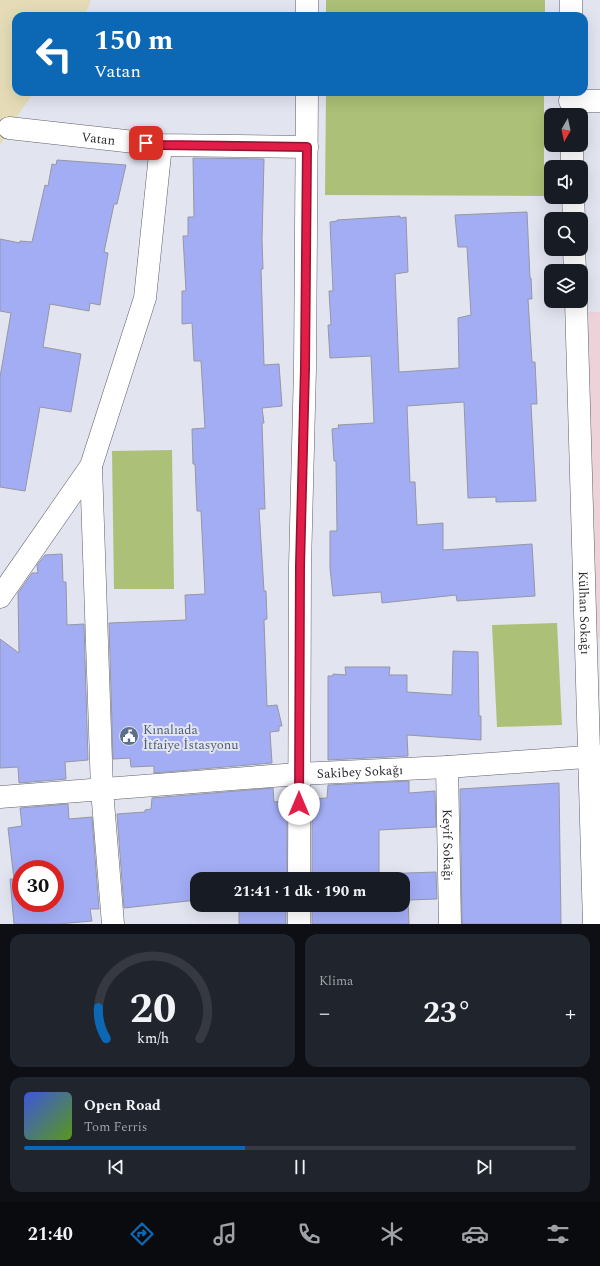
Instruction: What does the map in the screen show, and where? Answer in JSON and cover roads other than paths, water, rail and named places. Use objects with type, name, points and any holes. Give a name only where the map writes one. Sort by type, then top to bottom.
[{"type":"street","points":[[307,0],[307,12]]},
{"type":"street","points":[[571,0],[571,12]]},
{"type":"street","points":[[299,872],[298,774],[300,566],[305,368],[307,96]]},
{"type":"street","points":[[570,103],[600,101]]},
{"type":"street","name":"Vatan","points":[[9,128],[161,145],[307,147]]},
{"type":"street","points":[[0,597],[90,466],[145,298],[161,145]]},
{"type":"street","name":"Külhan Sokağı","points":[[576,308],[594,757],[594,924]]},
{"type":"street","points":[[90,466],[102,790],[113,924]]},
{"type":"street","name":"Sakibey Sokağı","points":[[0,797],[298,774],[447,767],[594,757]]},
{"type":"street","name":"Keyif Sokağı","points":[[447,767],[450,924]]},
{"type":"street","points":[[299,912],[300,924]]},
{"type":"place","name":"Kınalıada İtfaiye İstasyonu","points":[[129,736]]}]
